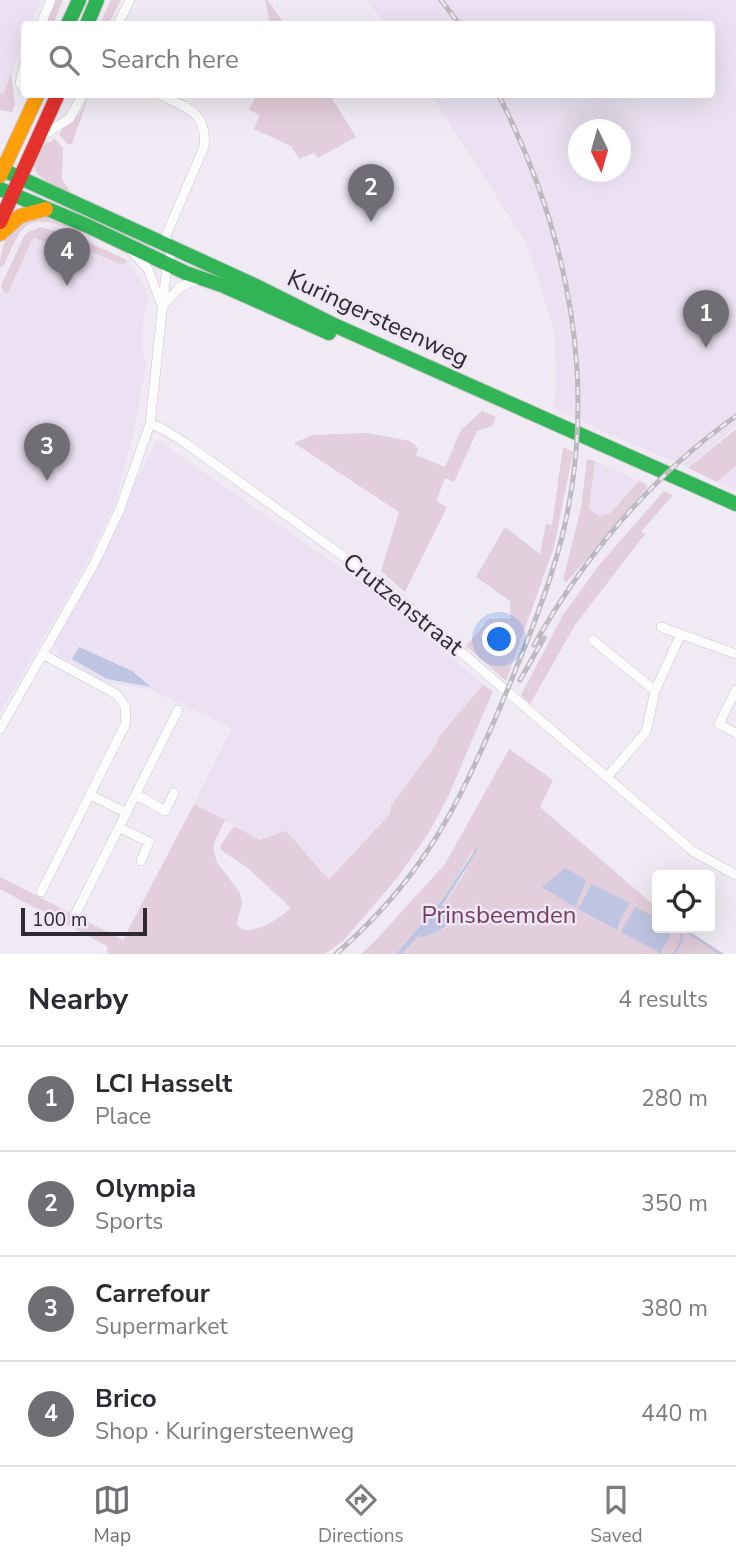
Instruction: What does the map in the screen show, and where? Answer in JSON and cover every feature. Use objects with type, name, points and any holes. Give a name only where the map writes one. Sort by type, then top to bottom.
[{"type":"main road","points":[[69,21],[79,0]]},
{"type":"main road","points":[[88,21],[97,0]]},
{"type":"main road","points":[[1,173],[31,98]]},
{"type":"main road","points":[[0,222],[6,192],[20,179],[56,98]]},
{"type":"main road","points":[[28,161],[36,176],[52,193]]},
{"type":"main road","name":"Kuringersteenweg","points":[[1,173],[52,193],[256,286],[334,325],[736,503]]},
{"type":"main road","name":"Kuringersteenweg","points":[[6,192],[736,514]]},
{"type":"main road","points":[[0,234],[17,216],[47,209]]},
{"type":"street","points":[[42,21],[51,0]]},
{"type":"street","points":[[120,21],[130,0]]},
{"type":"street","points":[[56,98],[63,114],[76,111]]},
{"type":"street","points":[[37,140],[70,118],[81,98]]},
{"type":"street","points":[[0,729],[94,564],[114,520],[150,424],[167,264],[172,248],[166,238],[204,147],[206,136],[204,125],[191,110],[166,98]]},
{"type":"street","points":[[117,239],[138,256],[148,269],[162,306]]},
{"type":"street","points":[[162,306],[180,287],[202,279]]},
{"type":"street","name":"Crutzenstraat","points":[[150,424],[184,442],[382,584],[694,852],[736,875]]},
{"type":"street","points":[[661,627],[736,654]]},
{"type":"street","points":[[607,777],[646,732],[655,691],[681,634]]},
{"type":"street","points":[[593,640],[655,691]]},
{"type":"street","points":[[41,892],[126,723],[125,706],[116,694],[44,655]]},
{"type":"street","points":[[736,690],[719,724],[736,733]]},
{"type":"street","points":[[76,913],[178,710]]},
{"type":"street","points":[[136,794],[165,811],[174,793]]},
{"type":"street","points":[[90,795],[127,813]]},
{"type":"street","points":[[120,828],[149,842],[141,860]]},
{"type":"shaded area","points":[[0,0],[41,0],[32,21],[21,21],[21,49],[3,94],[0,93]]},
{"type":"shaded area","points":[[366,0],[736,0],[736,426],[689,467],[624,441],[552,407],[556,393],[555,335],[525,241],[433,98],[715,98],[715,21],[384,21]]},
{"type":"shaded area","points":[[39,237],[83,258],[88,250],[118,263],[127,260],[144,285],[148,298],[142,342],[146,365],[135,427],[115,504],[86,564],[0,713],[0,295],[2,290],[8,292],[32,240]]},
{"type":"shaded area","points":[[155,443],[162,443],[378,594],[483,685],[441,734],[390,814],[328,879],[296,841],[260,840],[194,804],[232,728],[150,689],[107,683],[60,656],[53,642]]},
{"type":"shaded area","points":[[595,461],[639,481],[605,517],[600,517],[589,509]]},
{"type":"shaded area","points":[[736,466],[736,490],[717,482],[727,474]]},
{"type":"green space","points":[[54,0],[63,0],[54,21],[46,21]]},
{"type":"green space","points":[[111,0],[121,0],[110,21],[101,21]]},
{"type":"green space","points":[[265,0],[268,0],[282,21],[269,21]]},
{"type":"green space","points":[[11,74],[15,104],[12,112],[0,110],[0,93],[3,94]]},
{"type":"green space","points":[[88,98],[72,144],[67,144],[59,134],[61,128],[79,115]]},
{"type":"green space","points":[[255,98],[332,98],[356,137],[318,158],[314,153],[299,159],[291,146],[254,129],[260,115],[249,110]]},
{"type":"green space","points":[[54,138],[63,148],[62,179],[71,193],[47,182],[34,167],[38,153],[47,141],[50,143]]},
{"type":"green space","points":[[41,215],[76,227],[76,230],[46,222],[29,224],[22,230],[4,265],[0,267],[7,236],[14,226]]},
{"type":"green space","points":[[41,227],[79,238],[127,260],[124,264],[117,263],[88,250],[84,258],[35,238],[8,293],[2,290],[1,286],[24,236]]},
{"type":"green space","points":[[482,411],[496,417],[492,426],[477,431],[454,482],[445,478],[436,501],[447,507],[405,592],[381,571],[399,512],[294,443],[313,435],[367,433],[410,441],[418,448],[416,455],[445,467],[461,430]]},
{"type":"green space","points":[[736,429],[736,466],[717,482],[688,468]]},
{"type":"green space","points":[[563,447],[573,452],[554,547],[506,681],[466,646],[489,619],[511,618],[510,601],[476,577],[505,527],[540,554],[546,524],[552,525]]},
{"type":"green space","points":[[587,459],[595,461],[589,508],[600,517],[610,513],[639,481],[648,486],[567,582],[563,580],[581,508]]},
{"type":"green space","points":[[664,491],[673,495],[641,532],[645,534],[575,625],[530,704],[521,695],[563,615],[600,564]]},
{"type":"green space","points":[[483,685],[493,691],[447,799],[429,832],[398,877],[344,940],[325,954],[108,954],[107,946],[0,889],[0,877],[123,940],[194,804],[225,820],[214,843],[214,852],[217,862],[240,893],[242,903],[237,923],[241,929],[261,927],[291,908],[249,869],[221,850],[220,846],[234,826],[260,840],[285,831],[329,879],[390,814],[391,806],[441,734]]},
{"type":"green space","name":"Prinsbeemden","points":[[509,749],[553,780],[540,807],[652,904],[652,933],[689,933],[725,954],[402,954],[419,934],[446,928],[461,918],[450,907],[442,907],[465,872],[474,849],[442,900],[396,954],[361,954],[445,864]]},
{"type":"water","points":[[79,647],[132,671],[151,687],[107,679],[72,659]]},
{"type":"water","points":[[477,847],[442,906],[453,909],[461,920],[426,936],[419,935],[402,954],[396,954],[442,900]]},
{"type":"water","points":[[565,868],[586,881],[575,907],[542,887]]},
{"type":"water","points":[[592,884],[630,903],[617,930],[578,909]]},
{"type":"water","points":[[635,907],[652,916],[652,933],[671,933],[662,954],[621,932]]},
{"type":"waterway","points":[[674,954],[682,940],[681,931],[688,932],[721,954]]},
{"type":"railway","points":[[441,0],[457,21]]},
{"type":"railway","points":[[336,954],[392,898],[414,870],[452,810],[526,645],[561,541],[572,483],[578,426],[577,369],[571,312],[543,201],[523,147],[500,98]]},
{"type":"railway","points":[[534,645],[575,580],[623,519],[676,464],[736,416]]},
{"type":"railway","points":[[520,680],[544,638]]},
{"type":"traffic: fast","points":[[69,21],[79,0]]},
{"type":"traffic: fast","points":[[88,21],[97,0]]},
{"type":"traffic: fast","points":[[3,170],[256,286],[334,325],[736,504]]},
{"type":"traffic: fast","points":[[0,189],[88,226],[186,273],[224,286],[329,333]]},
{"type":"traffic: slow","points":[[0,176],[36,98]]},
{"type":"traffic: slow","points":[[0,234],[20,216],[46,209]]},
{"type":"traffic: jam","points":[[0,222],[56,98]]},
{"type":"place","name":"Olympia","points":[[371,222]]},
{"type":"place","name":"Brico","points":[[67,286]]},
{"type":"place","name":"LCI Hasselt","points":[[706,348]]},
{"type":"place","name":"Carrefour","points":[[47,481]]}]
